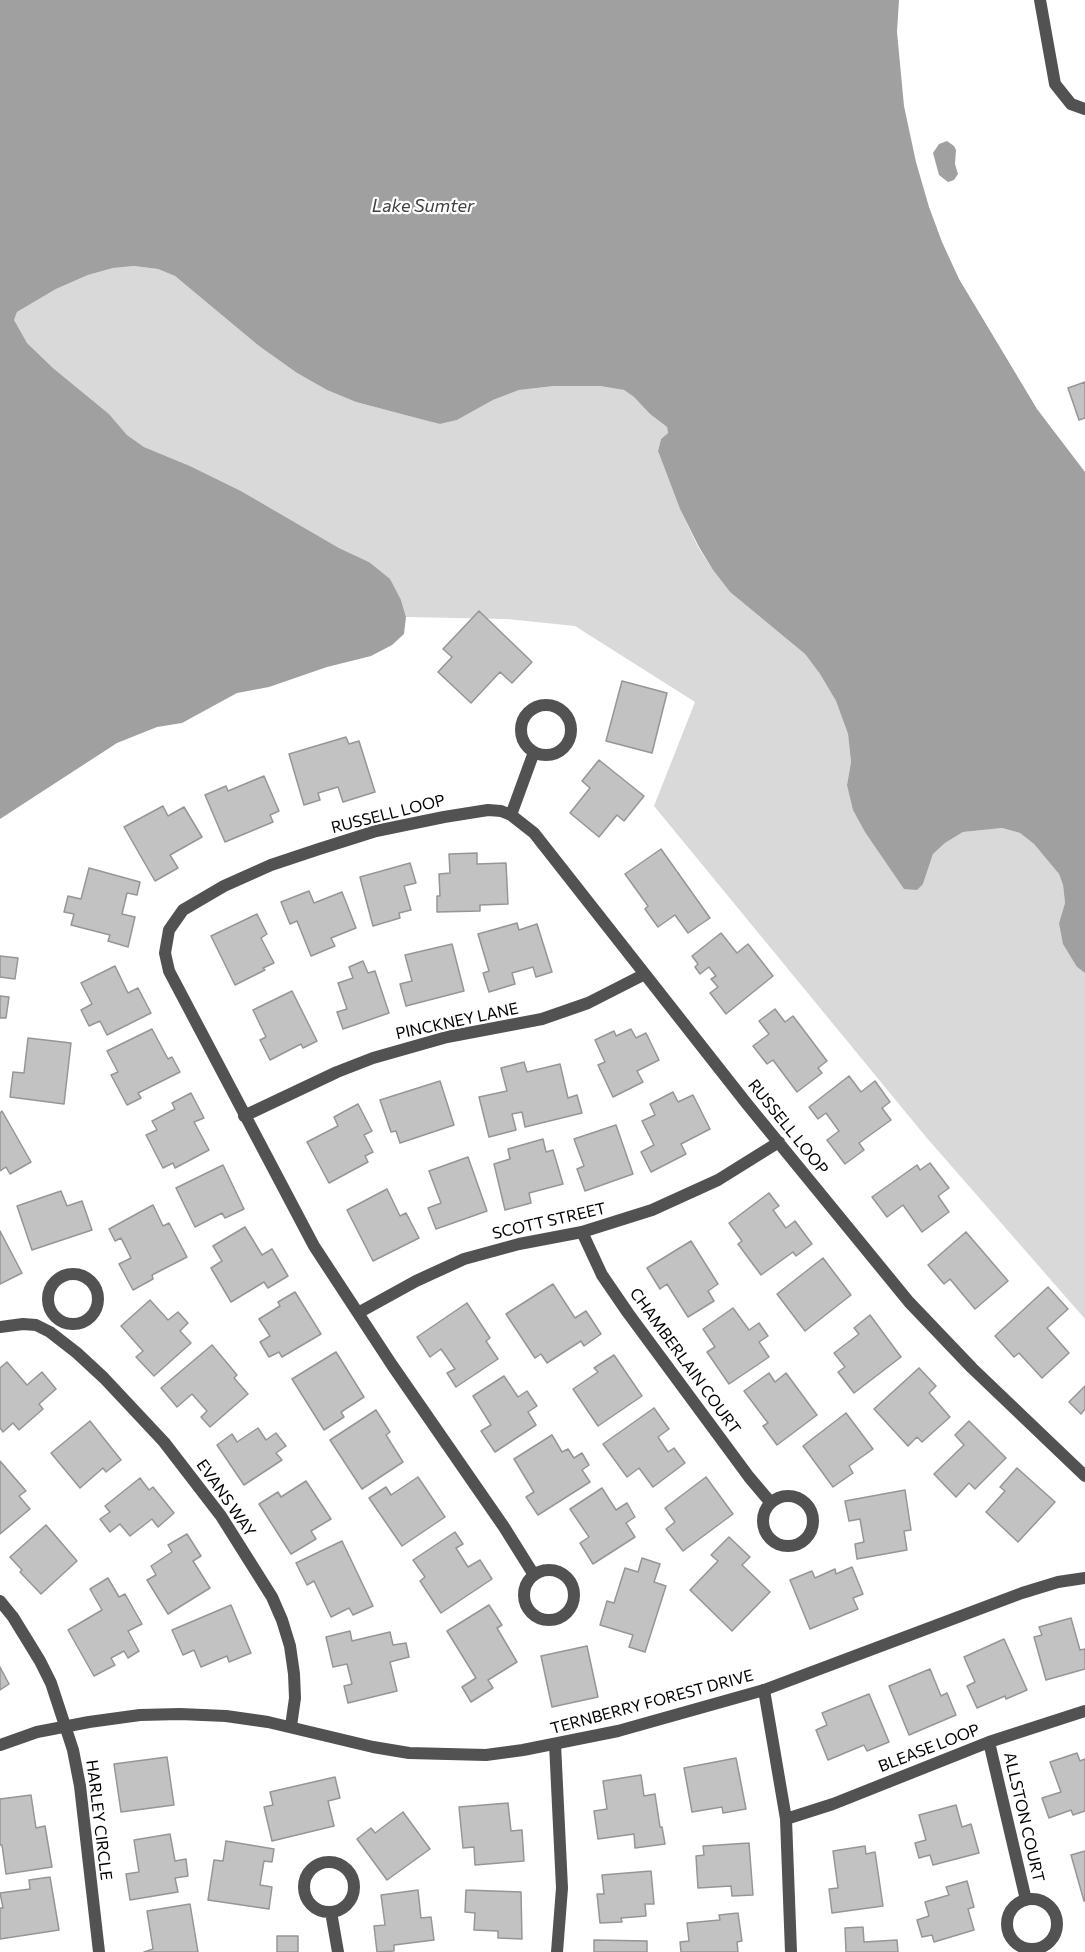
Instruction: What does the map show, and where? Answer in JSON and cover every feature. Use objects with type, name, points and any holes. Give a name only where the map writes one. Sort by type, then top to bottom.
[{"type":"street","points":[[1040,0],[1055,84],[1071,104],[1085,109]]},
{"type":"street","points":[[550,705],[558,708],[569,720],[571,727],[568,742],[557,753],[549,755],[534,752],[527,747],[523,739],[521,731],[523,722],[533,709],[550,705]]},
{"type":"street","points":[[512,815],[534,752]]},
{"type":"street","name":"RUSSELL LOOP","points":[[534,1575],[314,1246],[169,971],[165,953],[169,930],[183,910],[224,886],[271,865],[376,831],[444,817],[488,810],[501,811],[512,815],[534,833],[909,1302],[980,1376],[1085,1476]]},
{"type":"street","name":"PINCKNEY LANE","points":[[244,1116],[373,1058],[447,1037],[542,1019],[588,1002],[645,974]]},
{"type":"street","name":"SCOTT STREET","points":[[358,1313],[416,1281],[464,1259],[519,1244],[582,1232],[643,1214],[726,1176],[779,1142]]},
{"type":"street","name":"CHAMBERLAIN COURT","points":[[582,1232],[602,1275],[633,1321],[749,1477],[771,1503]]},
{"type":"street","points":[[70,1274],[79,1274],[87,1278],[96,1289],[98,1305],[94,1312],[82,1322],[67,1323],[60,1320],[53,1314],[48,1297],[55,1282],[70,1274]]},
{"type":"street","points":[[50,1332],[60,1320]]},
{"type":"street","name":"EVANS WAY","points":[[0,1327],[36,1325],[50,1332],[104,1378],[164,1442],[221,1516],[272,1597],[282,1620],[290,1646],[294,1674],[295,1698],[291,1726]]},
{"type":"street","points":[[785,1496],[807,1504],[811,1511],[813,1527],[805,1540],[798,1545],[789,1546],[773,1541],[764,1527],[766,1510],[771,1503],[785,1496]]},
{"type":"street","points":[[556,1571],[569,1580],[574,1595],[573,1602],[564,1615],[548,1620],[540,1618],[527,1607],[524,1598],[525,1590],[534,1575],[556,1571]]},
{"type":"street","name":"TERNBERRY FOREST DRIVE","points":[[0,1745],[37,1732],[65,1727],[140,1715],[180,1714],[226,1716],[291,1726],[373,1747],[409,1753],[486,1755],[555,1744],[651,1722],[764,1690],[1022,1593],[1058,1582],[1085,1578]]},
{"type":"street","name":"HARLEY CIRCLE","points":[[0,1601],[13,1617],[51,1683],[73,1750],[80,1786],[99,1952]]},
{"type":"street","points":[[764,1690],[786,1819],[791,1952]]},
{"type":"street","name":"BLEASE LOOP","points":[[786,1819],[833,1804],[990,1742],[1085,1711]]},
{"type":"street","name":"ALLSTON COURT","points":[[990,1742],[1026,1900]]},
{"type":"street","points":[[555,1744],[562,1888],[557,1952]]},
{"type":"street","points":[[328,1863],[337,1863],[350,1874],[354,1890],[346,1906],[331,1912],[316,1908],[306,1896],[304,1889],[308,1874],[314,1868],[328,1863]]},
{"type":"street","name":"ALLSTON COURT","points":[[1035,1899],[1043,1902],[1050,1907],[1057,1922],[1052,1939],[1046,1945],[1038,1948],[1023,1947],[1016,1943],[1008,1930],[1009,1914],[1013,1908],[1026,1900],[1035,1899]]},
{"type":"street","points":[[331,1912],[338,1952]]},
{"type":"shaded area","points":[[134,266],[158,269],[175,276],[259,346],[297,373],[327,390],[356,402],[440,424],[457,420],[493,400],[519,390],[554,386],[600,386],[624,390],[667,427],[668,433],[661,439],[658,451],[680,509],[698,547],[730,592],[805,654],[820,674],[836,701],[848,734],[851,762],[847,785],[923,884],[933,854],[945,843],[963,832],[1002,828],[1020,833],[1034,844],[1059,874],[1065,903],[1059,923],[1077,967],[1085,973],[1085,1319],[926,1137],[654,806],[695,702],[575,626],[507,619],[406,617],[401,600],[369,562],[339,548],[241,491],[144,447],[127,435],[109,414],[53,368],[27,343],[18,330],[14,320],[17,312],[56,289],[88,275],[113,268]]},
{"type":"water","name":"Lake Sumter","points":[[0,0],[899,0],[897,32],[904,106],[916,162],[942,242],[959,279],[1037,409],[1085,472],[1085,973],[1077,967],[1063,944],[1059,923],[1065,903],[1059,874],[1034,844],[1020,833],[1002,828],[963,832],[933,854],[923,884],[917,890],[904,889],[865,832],[853,810],[847,785],[851,762],[848,734],[836,701],[805,654],[730,592],[713,570],[680,509],[658,451],[661,439],[668,433],[667,427],[650,414],[634,397],[624,390],[600,386],[554,386],[519,390],[493,400],[457,420],[440,424],[356,402],[327,390],[297,373],[259,346],[175,276],[158,269],[134,266],[113,268],[88,275],[56,289],[17,312],[14,320],[27,343],[53,368],[109,414],[127,435],[144,447],[241,491],[339,548],[369,562],[390,579],[401,600],[406,617],[404,634],[392,645],[371,656],[327,667],[269,687],[237,693],[182,723],[157,727],[117,743],[0,819]]},
{"type":"water","points":[[947,141],[956,150],[955,164],[958,174],[954,180],[948,182],[939,175],[933,153],[939,144]]},
{"type":"building","points":[[1085,382],[1085,418],[1079,420],[1068,388]]},
{"type":"building","points":[[479,611],[532,662],[512,683],[500,672],[471,703],[438,672],[452,657],[443,649]]},
{"type":"building","points":[[622,681],[667,693],[652,753],[606,741]]},
{"type":"building","points":[[346,737],[349,744],[359,741],[375,792],[343,802],[338,787],[318,793],[320,800],[304,805],[289,754]]},
{"type":"building","points":[[599,760],[644,796],[624,821],[617,815],[599,837],[570,813],[590,788],[582,781]]},
{"type":"building","points":[[264,776],[279,811],[270,815],[273,822],[225,842],[205,795],[226,786],[228,791]]},
{"type":"building","points":[[163,806],[168,816],[184,807],[202,837],[170,855],[178,868],[155,881],[124,827]]},
{"type":"building","points":[[661,849],[710,918],[688,933],[675,915],[658,927],[645,909],[648,906],[625,874]]},
{"type":"building","points":[[477,853],[477,864],[506,863],[508,904],[480,905],[480,911],[437,912],[437,896],[440,896],[439,874],[450,873],[449,854]]},
{"type":"building","points":[[410,863],[416,883],[404,886],[411,910],[399,913],[400,918],[373,926],[360,877]]},
{"type":"building","points":[[89,868],[140,882],[137,895],[127,893],[122,914],[135,917],[128,947],[108,941],[110,935],[71,925],[74,914],[64,912],[68,896],[81,899]]},
{"type":"building","points":[[309,891],[314,903],[342,892],[356,928],[331,938],[335,946],[311,956],[297,921],[290,924],[281,902]]},
{"type":"building","points":[[257,914],[267,934],[261,938],[274,963],[235,985],[211,936]]},
{"type":"building","points":[[517,923],[519,930],[537,924],[552,972],[536,977],[533,967],[512,973],[515,984],[489,992],[483,973],[489,971],[478,934]]},
{"type":"building","points":[[721,933],[737,953],[748,944],[773,976],[726,1014],[710,993],[718,987],[711,979],[716,976],[709,967],[700,974],[695,967],[698,964],[692,956]]},
{"type":"building","points":[[452,944],[464,991],[406,1006],[400,984],[412,981],[405,955]]},
{"type":"building","points":[[0,956],[18,958],[15,979],[0,977]]},
{"type":"building","points":[[363,961],[368,973],[375,971],[389,1013],[343,1029],[337,1012],[347,1009],[338,983],[353,978],[349,967]]},
{"type":"building","points":[[115,966],[128,993],[138,988],[151,1013],[107,1035],[100,1021],[89,1026],[81,1010],[92,1004],[81,983]]},
{"type":"building","points":[[292,991],[317,1041],[303,1048],[301,1044],[270,1060],[260,1040],[266,1037],[253,1010]]},
{"type":"building","points":[[0,996],[9,997],[6,1018],[0,1018]]},
{"type":"building","points":[[775,1009],[785,1022],[793,1016],[827,1061],[818,1068],[822,1073],[797,1092],[773,1060],[767,1064],[753,1046],[769,1034],[759,1021]]},
{"type":"building","points":[[152,1029],[168,1059],[172,1057],[180,1072],[138,1093],[141,1098],[127,1105],[111,1075],[118,1072],[107,1051]]},
{"type":"building","points":[[631,1029],[636,1038],[646,1033],[659,1060],[637,1071],[643,1082],[613,1097],[598,1065],[605,1062],[595,1040],[614,1031],[616,1036]]},
{"type":"building","points":[[28,1038],[71,1043],[64,1104],[10,1097],[13,1072],[24,1073]]},
{"type":"building","points":[[524,1062],[527,1072],[560,1064],[568,1098],[577,1095],[582,1113],[525,1127],[522,1112],[512,1114],[516,1130],[489,1137],[479,1097],[507,1091],[501,1068]]},
{"type":"building","points":[[849,1076],[861,1092],[875,1081],[890,1102],[882,1108],[891,1120],[859,1143],[864,1150],[845,1164],[827,1140],[839,1131],[826,1113],[818,1119],[809,1107]]},
{"type":"building","points":[[440,1081],[454,1125],[400,1143],[396,1131],[391,1132],[380,1100]]},
{"type":"building","points":[[673,1092],[678,1102],[693,1095],[710,1129],[681,1144],[686,1154],[651,1172],[641,1152],[654,1145],[642,1121],[655,1115],[650,1104]]},
{"type":"building","points":[[191,1093],[204,1118],[194,1122],[209,1150],[175,1168],[173,1163],[163,1168],[146,1135],[157,1130],[152,1121],[175,1109],[172,1103]]},
{"type":"building","points":[[358,1104],[372,1131],[364,1135],[373,1152],[365,1156],[368,1162],[329,1183],[307,1142],[338,1126],[334,1117]]},
{"type":"building","points":[[2,1111],[31,1162],[10,1174],[6,1167],[0,1171],[0,1113]]},
{"type":"building","points":[[616,1125],[633,1174],[585,1191],[577,1169],[584,1166],[574,1139]]},
{"type":"building","points":[[543,1139],[546,1152],[553,1150],[563,1184],[529,1193],[531,1203],[505,1210],[494,1164],[510,1159],[508,1149]]},
{"type":"building","points":[[468,1157],[487,1211],[436,1229],[428,1208],[441,1203],[429,1171]]},
{"type":"building","points":[[930,1163],[949,1188],[938,1196],[949,1212],[922,1232],[903,1205],[887,1217],[872,1197],[917,1165],[920,1170]]},
{"type":"building","points":[[223,1165],[244,1209],[225,1218],[222,1213],[195,1227],[176,1188]]},
{"type":"building","points":[[387,1189],[400,1216],[406,1213],[419,1238],[373,1261],[347,1210]]},
{"type":"building","points":[[61,1191],[67,1206],[82,1201],[92,1230],[32,1250],[17,1206]]},
{"type":"building","points":[[769,1193],[779,1206],[773,1210],[786,1228],[795,1221],[812,1244],[796,1256],[793,1252],[761,1275],[738,1244],[742,1241],[729,1223]]},
{"type":"building","points":[[153,1205],[163,1226],[169,1223],[187,1257],[152,1275],[153,1279],[133,1290],[119,1264],[131,1258],[121,1238],[115,1241],[109,1229]]},
{"type":"building","points":[[245,1227],[262,1255],[272,1249],[288,1276],[268,1288],[264,1282],[231,1302],[211,1268],[222,1261],[213,1246]]},
{"type":"building","points":[[0,1231],[22,1273],[0,1284]]},
{"type":"building","points":[[966,1232],[1008,1281],[975,1309],[950,1279],[944,1284],[928,1265]]},
{"type":"building","points":[[691,1241],[718,1284],[708,1291],[714,1301],[688,1317],[667,1284],[660,1289],[647,1268]]},
{"type":"building","points":[[823,1258],[851,1295],[805,1331],[777,1294]]},
{"type":"building","points":[[553,1284],[575,1318],[586,1311],[601,1334],[584,1346],[581,1341],[547,1363],[541,1354],[535,1358],[506,1314]]},
{"type":"building","points":[[1048,1287],[1068,1309],[1047,1328],[1069,1353],[1042,1378],[1019,1353],[1014,1357],[995,1336]]},
{"type":"building","points":[[295,1292],[321,1334],[282,1357],[279,1352],[269,1357],[260,1342],[270,1336],[259,1319],[280,1306],[278,1302]]},
{"type":"building","points":[[150,1300],[168,1320],[178,1312],[188,1323],[180,1331],[191,1343],[154,1376],[136,1357],[143,1351],[121,1326]]},
{"type":"building","points":[[467,1303],[490,1338],[486,1341],[498,1359],[456,1387],[447,1373],[455,1369],[441,1349],[430,1357],[417,1337]]},
{"type":"building","points":[[733,1308],[749,1330],[759,1323],[768,1336],[759,1342],[769,1357],[729,1384],[707,1352],[715,1347],[703,1329]]},
{"type":"building","points":[[870,1315],[901,1357],[854,1393],[838,1372],[845,1367],[834,1353],[859,1334],[854,1328]]},
{"type":"building","points":[[212,1345],[237,1375],[234,1378],[248,1394],[210,1427],[201,1417],[207,1411],[192,1394],[177,1407],[161,1388]]},
{"type":"building","points":[[336,1352],[364,1397],[341,1412],[344,1417],[324,1430],[292,1379]]},
{"type":"building","points":[[614,1355],[642,1396],[598,1426],[573,1389],[598,1372],[594,1368]]},
{"type":"building","points":[[7,1362],[27,1385],[42,1372],[56,1389],[39,1404],[43,1409],[19,1430],[13,1423],[3,1432],[0,1428],[0,1368]]},
{"type":"building","points":[[919,1368],[936,1386],[929,1393],[950,1417],[922,1442],[917,1437],[908,1446],[874,1409]]},
{"type":"building","points":[[769,1373],[775,1382],[786,1373],[817,1415],[777,1445],[763,1426],[768,1423],[744,1391]]},
{"type":"building","points":[[504,1376],[518,1397],[527,1391],[537,1406],[528,1412],[536,1425],[495,1452],[481,1431],[491,1425],[473,1396]]},
{"type":"building","points":[[1085,1386],[1085,1409],[1081,1414],[1069,1402]]},
{"type":"building","points":[[654,1408],[669,1429],[658,1437],[668,1452],[674,1448],[685,1463],[653,1487],[639,1468],[627,1477],[603,1444]]},
{"type":"building","points":[[376,1410],[390,1432],[386,1435],[403,1462],[362,1489],[330,1440]]},
{"type":"building","points":[[846,1413],[873,1449],[849,1466],[853,1473],[833,1487],[803,1446]]},
{"type":"building","points":[[90,1421],[121,1460],[106,1472],[103,1468],[80,1488],[51,1453]]},
{"type":"building","points":[[969,1421],[1006,1458],[975,1489],[969,1483],[956,1497],[934,1474],[964,1445],[955,1435]]},
{"type":"building","points":[[258,1428],[266,1440],[276,1433],[286,1446],[276,1453],[282,1460],[244,1485],[217,1445],[232,1434],[237,1442]]},
{"type":"building","points":[[552,1435],[562,1452],[568,1449],[574,1458],[582,1453],[589,1465],[582,1470],[590,1482],[538,1515],[526,1497],[534,1492],[514,1459]]},
{"type":"building","points":[[0,1461],[26,1491],[19,1496],[30,1509],[0,1534]]},
{"type":"building","points":[[1017,1468],[1055,1502],[1018,1542],[986,1512],[1005,1491],[1000,1487]]},
{"type":"building","points":[[418,1477],[445,1517],[402,1546],[369,1498],[386,1487],[391,1495]]},
{"type":"building","points":[[706,1477],[733,1514],[683,1551],[666,1529],[675,1522],[665,1508]]},
{"type":"building","points":[[140,1478],[149,1490],[153,1487],[174,1513],[158,1527],[152,1519],[130,1536],[120,1524],[110,1532],[100,1519],[110,1512],[105,1506]]},
{"type":"building","points":[[306,1481],[331,1519],[311,1531],[316,1539],[291,1554],[259,1504],[278,1492],[281,1497]]},
{"type":"building","points":[[602,1488],[616,1510],[627,1503],[635,1517],[626,1523],[635,1537],[593,1564],[580,1543],[589,1537],[570,1509]]},
{"type":"building","points":[[905,1490],[911,1530],[904,1531],[907,1550],[857,1559],[855,1544],[864,1542],[860,1519],[849,1521],[845,1501]]},
{"type":"building","points":[[46,1525],[77,1561],[41,1594],[20,1572],[22,1570],[10,1557]]},
{"type":"building","points":[[455,1532],[463,1544],[456,1548],[468,1567],[480,1560],[492,1579],[441,1613],[420,1581],[425,1577],[413,1560]]},
{"type":"building","points":[[187,1534],[201,1556],[193,1561],[210,1588],[168,1614],[147,1580],[156,1575],[151,1566],[172,1552],[168,1545]]},
{"type":"building","points":[[729,1537],[750,1557],[742,1565],[770,1592],[732,1631],[690,1590],[718,1561],[711,1555]]},
{"type":"building","points":[[342,1541],[373,1606],[353,1615],[349,1608],[331,1617],[314,1581],[307,1585],[296,1563]]},
{"type":"building","points":[[642,1558],[660,1564],[654,1582],[666,1586],[645,1652],[629,1647],[633,1635],[600,1625],[607,1601],[614,1603],[625,1568],[638,1572]]},
{"type":"building","points":[[852,1567],[863,1594],[853,1598],[858,1609],[810,1629],[790,1580],[812,1571],[815,1578],[835,1569],[836,1574]]},
{"type":"building","points":[[108,1578],[119,1597],[125,1594],[142,1624],[128,1631],[139,1651],[128,1658],[124,1651],[111,1658],[115,1665],[94,1676],[68,1630],[102,1610],[90,1589]]},
{"type":"building","points":[[231,1605],[251,1653],[229,1662],[227,1656],[201,1667],[194,1650],[183,1655],[172,1630]]},
{"type":"building","points":[[489,1605],[502,1625],[497,1628],[517,1662],[488,1680],[493,1688],[471,1702],[462,1687],[476,1678],[447,1631]]},
{"type":"building","points":[[1071,1618],[1080,1650],[1085,1649],[1085,1669],[1046,1680],[1034,1637],[1042,1635],[1039,1627]]},
{"type":"building","points":[[350,1631],[352,1641],[390,1632],[393,1645],[406,1643],[409,1657],[390,1662],[397,1691],[348,1703],[344,1686],[352,1684],[347,1664],[333,1667],[326,1637]]},
{"type":"building","points":[[1004,1639],[1027,1690],[1006,1699],[1005,1696],[977,1708],[967,1686],[975,1682],[964,1657]]},
{"type":"building","points":[[587,1646],[598,1697],[552,1707],[541,1656]]},
{"type":"building","points":[[0,1667],[9,1684],[0,1690]]},
{"type":"building","points":[[930,1669],[941,1696],[947,1693],[956,1715],[909,1735],[889,1686]]},
{"type":"building","points":[[869,1694],[889,1742],[867,1751],[864,1745],[828,1760],[816,1730],[827,1725],[822,1713]]},
{"type":"building","points":[[1077,1753],[1080,1761],[1085,1759],[1085,1811],[1073,1815],[1071,1810],[1049,1818],[1042,1798],[1061,1792],[1050,1762]]},
{"type":"building","points":[[167,1757],[174,1805],[121,1812],[114,1764]]},
{"type":"building","points":[[736,1758],[746,1809],[723,1813],[722,1807],[692,1812],[684,1768]]},
{"type":"building","points":[[641,1775],[644,1796],[655,1794],[665,1844],[635,1848],[634,1834],[598,1839],[594,1811],[607,1809],[603,1781]]},
{"type":"building","points":[[335,1777],[340,1798],[328,1801],[334,1826],[272,1841],[264,1807],[273,1805],[270,1792]]},
{"type":"building","points":[[31,1795],[36,1828],[45,1826],[52,1867],[6,1874],[2,1845],[0,1845],[0,1799]]},
{"type":"building","points":[[508,1803],[511,1831],[522,1830],[524,1861],[475,1865],[474,1847],[463,1848],[459,1807]]},
{"type":"building","points":[[956,1805],[962,1827],[971,1824],[979,1853],[933,1865],[930,1855],[919,1858],[915,1843],[926,1840],[919,1815]]},
{"type":"building","points":[[403,1812],[430,1849],[387,1880],[357,1839],[371,1828],[375,1833]]},
{"type":"building","points":[[170,1834],[175,1861],[186,1859],[188,1876],[175,1878],[178,1892],[130,1900],[126,1874],[139,1872],[134,1840]]},
{"type":"building","points":[[226,1841],[274,1849],[272,1862],[264,1861],[260,1885],[272,1887],[269,1909],[208,1900],[214,1860],[223,1861]]},
{"type":"building","points":[[749,1843],[753,1895],[732,1896],[731,1886],[698,1888],[696,1856],[704,1855],[703,1846]]},
{"type":"building","points":[[865,1846],[866,1854],[875,1852],[883,1906],[832,1913],[829,1889],[838,1888],[833,1851]]},
{"type":"building","points":[[1085,1851],[1085,1901],[1084,1901],[1071,1855]]},
{"type":"building","points":[[651,1871],[654,1904],[645,1904],[646,1916],[621,1918],[622,1922],[600,1923],[597,1894],[604,1894],[602,1875]]},
{"type":"building","points":[[50,1877],[59,1930],[0,1939],[0,1908],[3,1908],[0,1893],[30,1889],[29,1880]]},
{"type":"building","points":[[967,1881],[974,1907],[968,1909],[974,1930],[934,1942],[932,1935],[922,1937],[917,1920],[929,1916],[925,1902],[949,1895],[946,1887]]},
{"type":"building","points":[[418,1890],[421,1918],[431,1917],[434,1940],[394,1945],[394,1951],[377,1952],[374,1926],[385,1925],[381,1895]]},
{"type":"building","points":[[466,1890],[521,1892],[522,1939],[498,1938],[498,1931],[474,1930],[475,1913],[465,1912]]},
{"type":"building","points":[[190,1904],[198,1952],[144,1952],[153,1949],[147,1911]]},
{"type":"building","points":[[738,1913],[742,1941],[737,1942],[738,1952],[681,1952],[680,1942],[689,1941],[687,1923],[720,1920],[719,1915]]},
{"type":"building","points":[[863,1927],[864,1942],[897,1940],[898,1952],[846,1952],[845,1928]]},
{"type":"building","points":[[277,1936],[298,1936],[298,1952],[277,1952]]},
{"type":"building","points":[[594,1940],[647,1941],[647,1952],[594,1952]]}]
